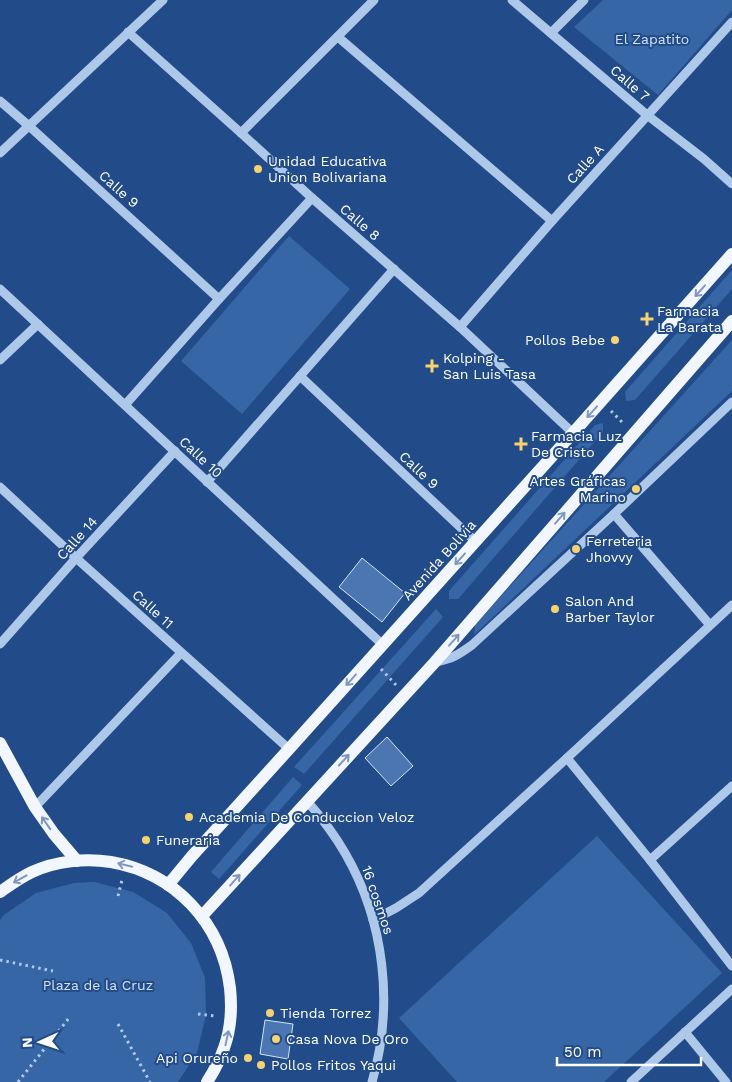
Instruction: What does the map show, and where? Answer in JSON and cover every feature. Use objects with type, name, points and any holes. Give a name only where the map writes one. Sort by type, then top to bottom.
[{"type":"main road","name":"Avenida Bolivia","points":[[168,885],[732,254]]},
{"type":"main road","points":[[202,916],[434,662],[732,321]]},
{"type":"main road","points":[[0,744],[35,807],[54,834],[77,861]]},
{"type":"main road","points":[[0,892],[34,871],[55,864],[77,861],[101,861],[125,865],[148,873],[168,885],[192,905],[212,931],[222,952],[228,975],[231,999],[230,1019],[225,1046],[208,1082]]},
{"type":"street","points":[[0,153],[163,0]]},
{"type":"street","points":[[241,133],[374,0]]},
{"type":"street","name":"Calle 7","points":[[512,0],[647,116],[704,159],[732,184]]},
{"type":"street","points":[[551,33],[584,0]]},
{"type":"street","name":"Calle A","points":[[460,327],[552,221],[732,22]]},
{"type":"street","name":"Calle 8","points":[[128,32],[312,198],[460,327],[573,433]]},
{"type":"street","points":[[338,36],[552,221]]},
{"type":"street","name":"Calle 9","points":[[0,101],[219,299]]},
{"type":"street","points":[[126,405],[219,299],[312,198]]},
{"type":"street","points":[[208,482],[394,269]]},
{"type":"street","name":"Calle 10","points":[[0,289],[383,645]]},
{"type":"street","points":[[0,360],[38,324]]},
{"type":"street","name":"Calle 9","points":[[300,376],[476,542]]},
{"type":"street","points":[[434,662],[454,657],[472,645],[732,402]]},
{"type":"street","name":"Calle 14","points":[[0,644],[76,558],[175,452]]},
{"type":"street","name":"Calle 11","points":[[0,487],[76,558],[289,749]]},
{"type":"street","points":[[614,514],[710,625]]},
{"type":"street","points":[[373,920],[419,893],[732,605]]},
{"type":"street","points":[[35,807],[181,653]]},
{"type":"street","points":[[567,758],[650,860],[732,966]]},
{"type":"street","points":[[650,860],[732,786]]},
{"type":"street","name":"16 cosmos","points":[[307,801],[326,823],[346,853],[361,886],[373,920],[380,949],[384,1009],[381,1038],[372,1082]]},
{"type":"street","points":[[630,1082],[732,989]]},
{"type":"street","points":[[685,1032],[726,1082]]},
{"type":"path","points":[[601,402],[634,434]]},
{"type":"path","points":[[370,659],[405,694]]},
{"type":"path","points":[[0,960],[53,971]]},
{"type":"path","points":[[18,1082],[70,1018]]},
{"type":"path","points":[[118,1024],[150,1082]]},
{"type":"green space","name":"El Zapatito","points":[[603,0],[732,0],[732,10],[658,95],[574,27]]},
{"type":"green space","points":[[289,236],[350,289],[242,414],[181,361]]},
{"type":"green space","points":[[732,270],[732,289],[635,400],[626,401],[625,392]]},
{"type":"green space","points":[[732,340],[732,391],[474,635],[475,625]]},
{"type":"green space","points":[[603,423],[603,432],[458,599],[449,599],[449,591],[595,425]]},
{"type":"green space","points":[[436,609],[443,617],[304,774],[294,767]]},
{"type":"green space","points":[[293,777],[302,785],[219,879],[211,872]]},
{"type":"green space","points":[[597,836],[722,973],[604,1082],[457,1082],[399,1018]]},
{"type":"green space","name":"Plaza de la Cruz","points":[[94,882],[133,892],[167,913],[191,943],[205,978],[206,1015],[197,1053],[178,1082],[0,1082],[0,920],[4,915],[36,893],[74,883]]},
{"type":"building","points":[[362,558],[405,593],[382,622],[339,587]]},
{"type":"building","points":[[387,737],[413,766],[391,786],[365,758]]},
{"type":"building","name":"Casa Nova De Oro","points":[[265,1020],[293,1024],[288,1059],[260,1054]]},
{"type":"place","name":"Unidad Educativa Union Bolivariana","points":[[258,169]]},
{"type":"place","name":"Farmacia La Barata","points":[[647,319]]},
{"type":"place","name":"Pollos Bebe","points":[[615,340]]},
{"type":"place","name":"Kolping - San Luis Tasa","points":[[432,366]]},
{"type":"place","name":"Farmacia Luz De Cristo","points":[[521,444]]},
{"type":"place","name":"Artes Gráficas Marino","points":[[636,489]]},
{"type":"place","name":"Ferreteria Jhovvy","points":[[576,549]]},
{"type":"place","name":"Salon And Barber Taylor","points":[[555,609]]},
{"type":"place","name":"Academia De Conduccion Veloz","points":[[189,817]]},
{"type":"place","name":"Funeraria","points":[[146,840]]},
{"type":"place","name":"Tienda Torrez","points":[[270,1013]]},
{"type":"place","name":"Casa Nova De Oro","points":[[276,1039]]},
{"type":"place","name":"Api Orureño","points":[[248,1058]]},
{"type":"place","name":"Pollos Fritos Yaqui","points":[[261,1065]]}]
